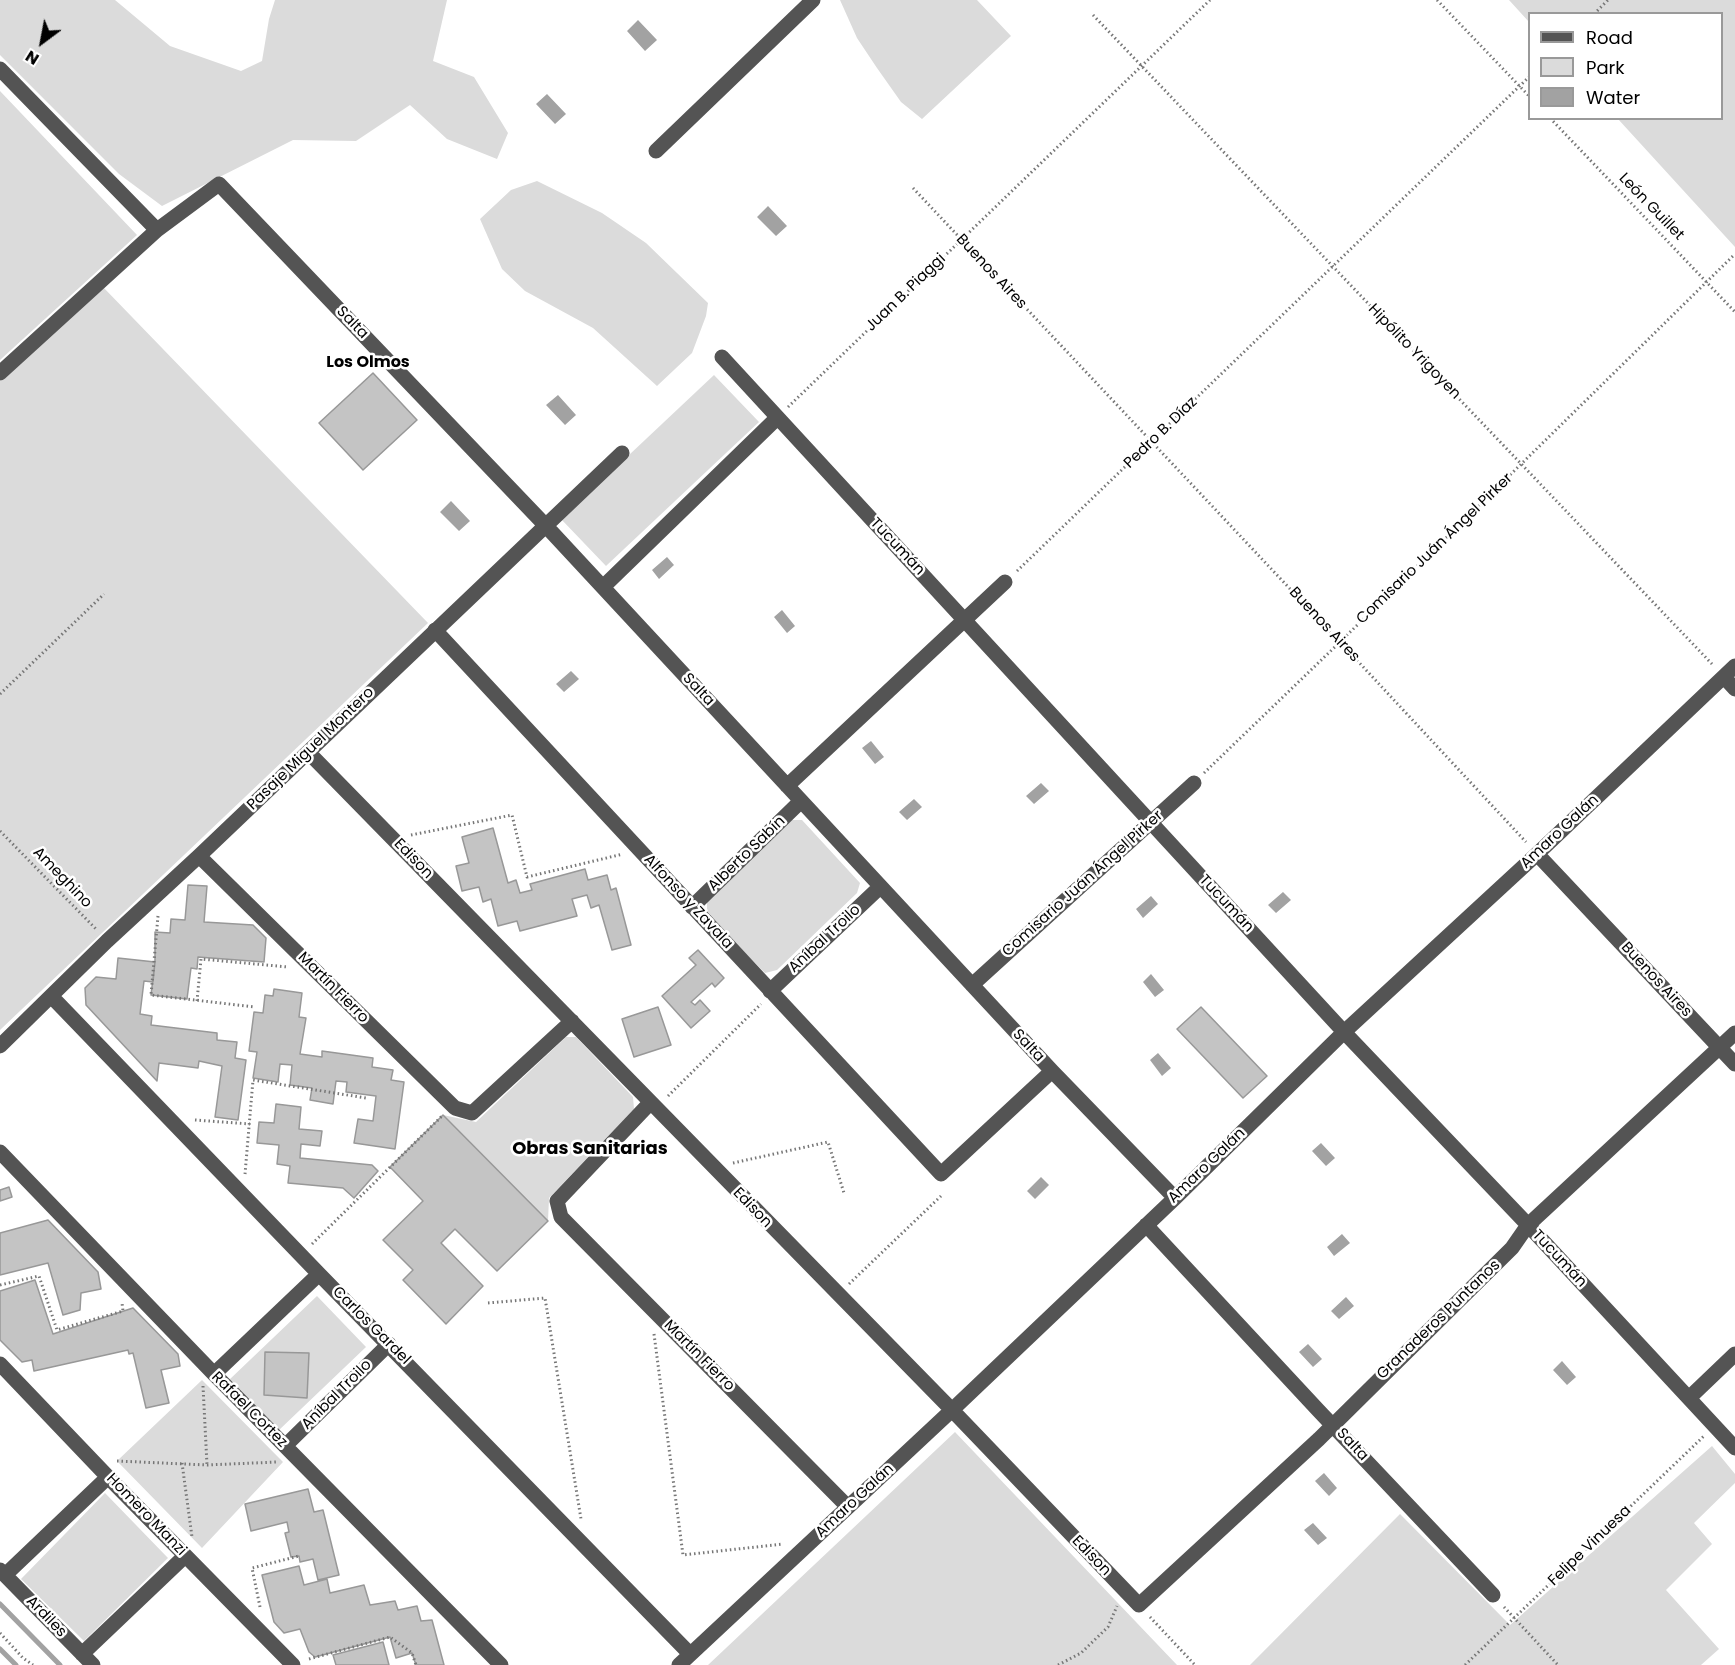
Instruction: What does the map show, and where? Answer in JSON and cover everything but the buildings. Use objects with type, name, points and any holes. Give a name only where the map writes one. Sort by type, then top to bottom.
[{"type":"street","points":[[656,151],[813,0]]},
{"type":"street","points":[[0,69],[157,230],[0,373]]},
{"type":"street","name":"Salta","points":[[157,230],[219,184],[546,526],[1052,1071],[1175,1198]]},
{"type":"street","name":"Tucumán","points":[[722,357],[1344,1032],[1528,1225],[1735,1448]]},
{"type":"street","points":[[603,587],[777,418]]},
{"type":"street","name":"Pasaje Miguel Montero","points":[[0,1046],[622,453]]},
{"type":"street","points":[[787,786],[1005,582]]},
{"type":"street","name":"Alfonso y Zavala","points":[[435,630],[692,907],[766,997],[941,1174],[1052,1071]]},
{"type":"street","points":[[1729,671],[1735,689]]},
{"type":"street","name":"Amaro Galán","points":[[679,1665],[1175,1198],[1344,1032],[1537,854],[1729,671]]},
{"type":"street","name":"Edison","points":[[308,752],[952,1410],[1139,1605]]},
{"type":"street","name":"Comisario Juán Ángel Pirker","points":[[972,985],[1194,783]]},
{"type":"street","name":"Alberto Sabín","points":[[692,907],[801,801]]},
{"type":"street","name":"Buenos Aires","points":[[1537,854],[1735,1064]]},
{"type":"street","name":"Martín Fierro","points":[[199,856],[455,1108],[472,1113],[572,1021]]},
{"type":"street","name":"Aníbal Troilo","points":[[766,997],[880,887]]},
{"type":"street","name":"Carlos Gardel","points":[[52,997],[690,1654]]},
{"type":"street","name":"Granaderos Puntanos","points":[[1139,1605],[1318,1439],[1512,1248],[1528,1225],[1735,1033]]},
{"type":"street","name":"Martín Fierro","points":[[650,1103],[557,1201],[561,1217],[848,1507]]},
{"type":"street","name":"Rafael Cortez","points":[[0,1152],[208,1377],[285,1446],[501,1665]]},
{"type":"street","name":"Salta","points":[[1146,1225],[1493,1594]]},
{"type":"street","points":[[208,1377],[319,1274]]},
{"type":"street","name":"Aníbal Troilo","points":[[285,1446],[389,1344]]},
{"type":"street","points":[[1689,1398],[1735,1354]]},
{"type":"street","name":"Homero Manzi","points":[[0,1364],[292,1665]]},
{"type":"street","points":[[2,1572],[108,1477]]},
{"type":"street","points":[[82,1654],[185,1556]]},
{"type":"street","name":"Ardiles","points":[[2,1572],[93,1665]]},
{"type":"path","name":"Juan B. Piaggi","points":[[777,418],[1210,0]]},
{"type":"path","points":[[1437,0],[1528,95]]},
{"type":"path","points":[[1596,12],[1608,0]]},
{"type":"path","name":"Hipólito Yrigoyen","points":[[1093,15],[1521,464],[1729,671]]},
{"type":"path","name":"Pedro B. Díaz","points":[[1005,582],[1528,78]]},
{"type":"path","name":"León Guillet","points":[[1552,120],[1735,312]]},
{"type":"path","name":"Buenos Aires","points":[[913,188],[1537,854]]},
{"type":"path","name":"Comisario Juán Ángel Pirker","points":[[1194,783],[1735,254]]},
{"type":"path","points":[[0,694],[104,594]]},
{"type":"path","points":[[410,835],[512,815],[526,877],[625,853]]},
{"type":"path","name":"Ameghino","points":[[0,831],[108,941]]},
{"type":"path","points":[[158,911],[151,995],[255,1007]]},
{"type":"path","points":[[197,1000],[201,959],[296,968]]},
{"type":"path","points":[[667,1097],[766,997]]},
{"type":"path","points":[[244,1176],[253,1080],[366,1098]]},
{"type":"path","points":[[311,1245],[443,1115]]},
{"type":"path","points":[[191,1120],[250,1124]]},
{"type":"path","points":[[732,1163],[828,1142],[844,1193]]},
{"type":"path","points":[[849,1284],[941,1196]]},
{"type":"path","points":[[0,1285],[39,1276],[57,1330],[123,1311],[120,1295]]},
{"type":"path","points":[[488,1303],[545,1298],[582,1524]]},
{"type":"path","points":[[653,1329],[683,1555],[787,1543]]},
{"type":"path","points":[[207,1465],[208,1377]]},
{"type":"path","name":"Felipe Vinuesa","points":[[1465,1665],[1715,1426]]},
{"type":"path","points":[[117,1461],[207,1465],[283,1462]]},
{"type":"path","points":[[182,1463],[192,1537]]},
{"type":"path","points":[[261,1608],[252,1568],[299,1556]]},
{"type":"path","points":[[1058,1665],[1081,1653],[1107,1627],[1124,1590]]},
{"type":"path","points":[[1493,1594],[1558,1665]]},
{"type":"path","points":[[1139,1605],[1195,1665]]},
{"type":"path","points":[[0,1633],[23,1658],[33,1665]]},
{"type":"path","points":[[309,1659],[390,1637],[412,1653],[416,1665]]},
{"type":"green space","points":[[0,0],[115,0],[170,46],[241,71],[262,61],[269,19],[275,0],[447,0],[433,61],[474,77],[508,133],[497,159],[447,139],[410,105],[356,141],[293,140],[162,206],[119,174],[0,55]]},
{"type":"green space","points":[[840,0],[977,0],[1011,36],[922,119],[901,102],[877,68],[857,38]]},
{"type":"green space","points":[[1509,0],[1735,0],[1735,247],[1619,120],[1723,120],[1723,12],[1528,12],[1528,21]]},
{"type":"green space","points":[[0,91],[137,235],[0,360]]},
{"type":"green space","points":[[537,181],[602,213],[646,243],[708,303],[706,316],[692,353],[657,386],[593,328],[525,291],[502,269],[480,219],[511,190]]},
{"type":"green space","points":[[103,287],[428,623],[0,1030],[0,381]]},
{"type":"green space","points":[[714,375],[759,422],[606,566],[561,519]]},
{"type":"green space","points":[[790,820],[802,820],[860,883],[857,893],[777,970],[765,973],[707,915],[707,899]]},
{"type":"green space","points":[[566,1037],[576,1037],[633,1097],[634,1109],[549,1198],[548,1221],[443,1115],[476,1122]]},
{"type":"green space","points":[[317,1296],[366,1347],[278,1431],[229,1380]]},
{"type":"green space","points":[[202,1380],[283,1462],[202,1548],[117,1461]]},
{"type":"green space","points":[[955,1432],[1177,1665],[708,1665]]},
{"type":"green space","points":[[1712,1446],[1735,1474],[1735,1483],[1694,1523],[1712,1544],[1666,1590],[1719,1649],[1701,1665],[1250,1665],[1400,1514],[1510,1625]]},
{"type":"green space","points":[[105,1493],[168,1558],[84,1641],[21,1579]]},
{"type":"water","points":[[638,20],[657,40],[645,51],[627,31]]},
{"type":"water","points":[[547,94],[566,114],[555,124],[536,104]]},
{"type":"water","points":[[768,206],[787,226],[776,236],[757,217]]},
{"type":"water","points":[[558,395],[576,415],[565,425],[546,405]]},
{"type":"water","points":[[451,501],[470,521],[459,531],[440,512]]},
{"type":"water","points":[[667,557],[674,565],[659,579],[652,570]]},
{"type":"water","points":[[782,610],[795,626],[787,633],[774,617]]},
{"type":"water","points":[[571,671],[579,679],[564,692],[556,684]]},
{"type":"water","points":[[871,741],[884,757],[875,764],[862,748]]},
{"type":"water","points":[[1041,783],[1049,791],[1034,804],[1026,796]]},
{"type":"water","points":[[914,799],[922,807],[907,820],[899,812]]},
{"type":"water","points":[[1283,892],[1291,900],[1276,913],[1268,905]]},
{"type":"water","points":[[1151,896],[1158,904],[1143,918],[1136,909]]},
{"type":"water","points":[[1151,974],[1164,990],[1155,997],[1143,982]]},
{"type":"water","points":[[1158,1053],[1171,1068],[1162,1076],[1150,1060]]},
{"type":"water","points":[[1321,1143],[1335,1158],[1326,1166],[1312,1151]]},
{"type":"water","points":[[1041,1177],[1049,1185],[1035,1199],[1027,1191]]},
{"type":"water","points":[[1342,1234],[1350,1243],[1334,1256],[1327,1247]]},
{"type":"water","points":[[1346,1297],[1354,1306],[1339,1319],[1331,1311]]},
{"type":"water","points":[[1308,1344],[1322,1359],[1313,1367],[1299,1352]]},
{"type":"water","points":[[1562,1361],[1576,1377],[1567,1385],[1553,1370]]},
{"type":"water","points":[[1324,1473],[1337,1488],[1329,1496],[1315,1481]]},
{"type":"water","points":[[1313,1523],[1327,1538],[1318,1545],[1304,1530]]},
{"type":"waterway","points":[[0,1604],[60,1665]]},
{"type":"waterway","points":[[0,1649],[16,1665]]},
{"type":"district","name":"Los Olmos","points":[[368,363]]},
{"type":"district","name":"Obras Sanitarias","points":[[590,1149]]}]
